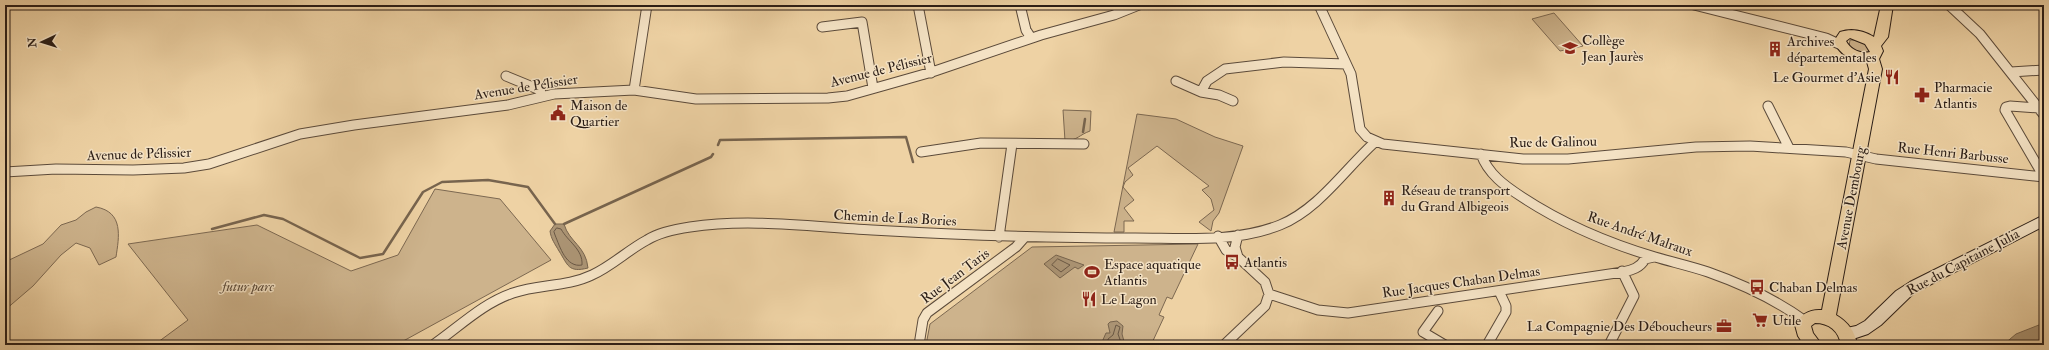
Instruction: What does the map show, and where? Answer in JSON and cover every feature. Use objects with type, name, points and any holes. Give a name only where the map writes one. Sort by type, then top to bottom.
[{"type":"main road","points":[[1868,53],[1882,37],[1881,31],[1886,5]]},
{"type":"main road","points":[[1868,53],[1846,51],[1841,41],[1850,34],[1864,37],[1875,36],[1881,31]]},
{"type":"main road","points":[[1864,37],[1868,53]]},
{"type":"main road","name":"Avenue Dembourg","points":[[1828,318],[1873,77],[1876,71],[1874,61],[1868,53]]},
{"type":"main road","points":[[1814,345],[1804,330],[1805,321],[1814,316],[1828,318],[1842,327],[1848,339]]},
{"type":"street","points":[[634,90],[647,5]]},
{"type":"street","points":[[918,5],[931,72]]},
{"type":"street","points":[[1020,5],[1026,30],[1031,38]]},
{"type":"street","name":"Avenue de Pélissier","points":[[5,172],[32,169],[175,169],[195,167],[209,164],[300,134],[354,125],[508,105],[542,96],[634,90],[696,99],[828,98],[847,96],[931,72],[1031,38],[1095,21],[1139,5]]},
{"type":"street","points":[[1319,5],[1351,74],[1355,91],[1360,129],[1367,137]]},
{"type":"street","points":[[1694,5],[1841,41]]},
{"type":"street","points":[[1949,5],[1980,34],[2041,111]]},
{"type":"street","points":[[822,27],[862,22],[873,88]]},
{"type":"street","points":[[1201,92],[1207,81],[1225,69],[1284,62],[1346,64]]},
{"type":"street","points":[[2011,72],[2044,70]]},
{"type":"street","points":[[506,76],[540,90],[542,96]]},
{"type":"street","points":[[1176,81],[1201,92],[1219,95],[1233,102]]},
{"type":"street","points":[[1768,106],[1789,148]]},
{"type":"street","points":[[2041,111],[2010,106],[2006,107],[2004,110],[2044,176]]},
{"type":"street","name":"Rue de Galinou","points":[[1367,137],[1375,142],[1523,159],[1568,159],[1696,146],[1750,146],[1859,154]]},
{"type":"street","name":"Chemin de Las Bories","points":[[1359,156],[1367,137]]},
{"type":"street","name":"Chemin de Las Bories","points":[[433,345],[503,297],[528,289],[561,284],[588,277],[649,239],[664,232],[738,223],[1024,238],[1218,236],[1238,235],[1265,230],[1294,219],[1375,142]]},
{"type":"street","points":[[921,152],[981,143],[1084,144]]},
{"type":"street","points":[[1000,237],[1012,144]]},
{"type":"street","name":"Rue André Malraux","points":[[1481,154],[1484,163],[1490,171],[1529,202],[1561,221],[1654,257],[1708,272],[1785,305],[1805,321]]},
{"type":"street","name":"Rue Henri Barbusse","points":[[1859,154],[1876,159],[2044,176]]},
{"type":"street","name":"Rue du Capitaine Julia","points":[[1848,339],[1869,327],[1900,296],[1920,283],[2044,220]]},
{"type":"street","points":[[1238,235],[1235,247],[1238,257]]},
{"type":"street","points":[[1218,236],[1226,250],[1238,257],[1264,282],[1269,294],[1265,306],[1224,345]]},
{"type":"street","name":"Rue Jean Taris","points":[[919,345],[922,337],[923,318],[1016,248],[1024,238]]},
{"type":"street","name":"Rue Jacques Chaban Delmas","points":[[1269,294],[1312,310],[1334,314],[1499,291],[1637,269],[1644,263],[1645,259],[1654,257]]},
{"type":"street","points":[[1609,345],[1634,296],[1622,271]]},
{"type":"street","points":[[1487,345],[1506,312],[1506,306],[1499,291]]},
{"type":"street","points":[[1438,311],[1423,332],[1445,345]]},
{"type":"green space","points":[[1554,13],[1583,46],[1560,51],[1532,19]]},
{"type":"green space","points":[[1850,40],[1856,40],[1866,44],[1869,51],[1865,53],[1856,52],[1849,46]]},
{"type":"green space","points":[[1063,110],[1091,111],[1090,131],[1076,138],[1065,141]]},
{"type":"green space","points":[[1137,114],[1176,119],[1215,137],[1243,146],[1219,213],[1213,221],[1211,231],[1199,222],[1214,210],[1211,199],[1202,190],[1209,186],[1157,146],[1128,168],[1133,175],[1125,182],[1123,187],[1134,200],[1124,208],[1134,221],[1124,221],[1124,232],[1114,232]]},
{"type":"green space","name":"futur parc","points":[[435,189],[500,199],[551,260],[396,345],[154,345],[188,320],[128,244],[257,225],[351,271],[398,255]]},
{"type":"green space","points":[[96,207],[111,214],[118,226],[116,257],[99,265],[90,248],[76,243],[61,255],[33,286],[5,310],[5,262],[43,244],[61,225],[76,220],[86,212]]},
{"type":"green space","name":"Espace aquatique Atlantis","points":[[1198,244],[1172,299],[1167,297],[1159,315],[1164,317],[1151,345],[926,345],[930,324],[1032,247]]},
{"type":"water","points":[[555,224],[564,224],[566,230],[584,254],[588,268],[572,269],[569,267],[551,237],[550,231]]},
{"type":"water","points":[[1056,255],[1084,265],[1078,269],[1075,267],[1060,278],[1044,264]]},
{"type":"water","points":[[1117,321],[1123,326],[1122,334],[1125,345],[1104,345],[1102,342],[1106,333],[1110,333],[1108,324],[1110,322]]},
{"type":"water","points":[[2044,323],[2044,345],[2003,345],[2016,334]]},
{"type":"waterway","points":[[1083,132],[1085,119]]},
{"type":"waterway","points":[[718,145],[720,140],[906,137],[913,162]]},
{"type":"waterway","points":[[564,224],[711,157],[713,154]]},
{"type":"waterway","points":[[212,229],[264,215],[283,219],[360,258],[383,254],[423,192],[442,182],[488,180],[528,187],[555,224]]},
{"type":"waterway","points":[[105,345],[116,343]]},
{"type":"place","name":"Collège Jean Jaurès","points":[[1570,48]]},
{"type":"place","name":"Archives départementales","points":[[1775,49]]},
{"type":"place","name":"Le Gourmet d'Asie","points":[[1892,77]]},
{"type":"place","name":"Pharmacie Atlantis","points":[[1922,95]]},
{"type":"place","name":"Maison de Quartier","points":[[558,113]]},
{"type":"place","name":"Réseau de transport du Grand Albigeois","points":[[1389,198]]},
{"type":"place","name":"Atlantis","points":[[1232,262]]},
{"type":"place","name":"Espace aquatique Atlantis","points":[[1092,272]]},
{"type":"place","name":"Chaban Delmas","points":[[1757,287]]},
{"type":"place","name":"Le Lagon","points":[[1089,299]]},
{"type":"place","name":"Utile","points":[[1760,320]]},
{"type":"place","name":"La Compagnie Des Déboucheurs","points":[[1724,326]]}]
